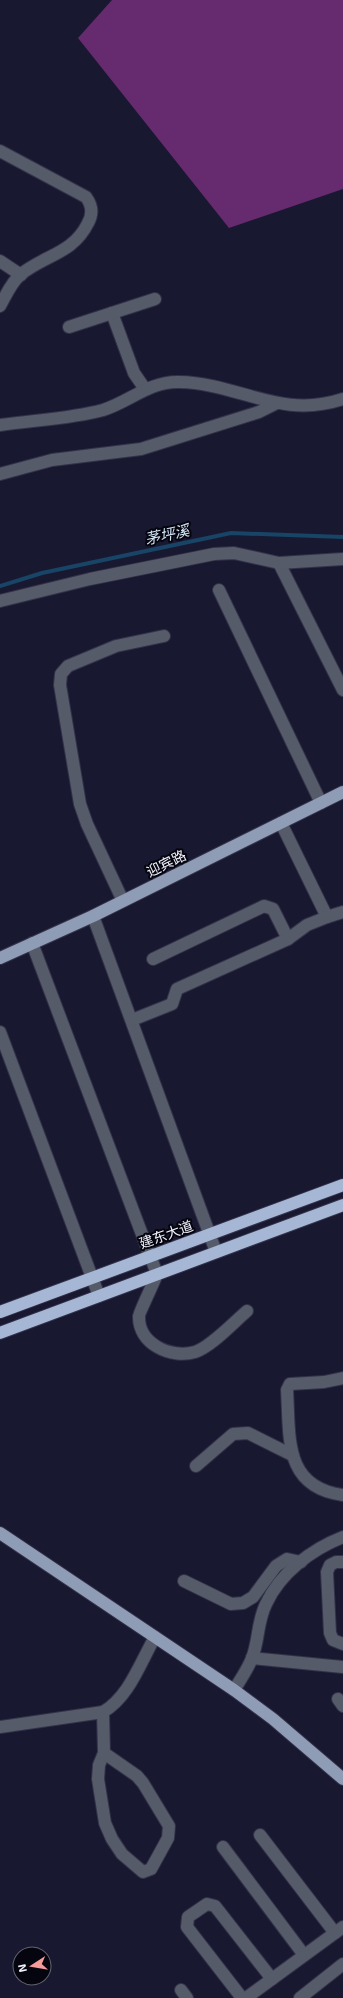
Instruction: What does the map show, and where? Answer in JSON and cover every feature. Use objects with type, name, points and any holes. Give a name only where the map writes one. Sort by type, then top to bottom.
[{"type":"highway","name":"建东大道","points":[[0,1312],[343,1185]]},
{"type":"highway","points":[[0,1333],[343,1205]]},
{"type":"main road","name":"迎宾路","points":[[0,958],[93,916],[343,792]]},
{"type":"main road","points":[[0,1534],[234,1690],[274,1719],[343,1779]]},
{"type":"street","points":[[0,151],[86,197],[90,203],[90,220],[77,240],[67,249],[20,275],[7,291],[0,306]]},
{"type":"street","points":[[0,261],[20,275]]},
{"type":"street","points":[[69,327],[155,299]]},
{"type":"street","points":[[112,313],[134,373],[145,389]]},
{"type":"street","points":[[0,425],[103,410],[145,389],[161,383],[194,383],[277,403],[312,407],[343,399]]},
{"type":"street","points":[[0,474],[52,460],[141,449],[259,412],[277,403]]},
{"type":"street","points":[[0,601],[90,579],[214,554],[234,553],[279,563],[343,559]]},
{"type":"street","points":[[279,563],[342,688]]},
{"type":"street","points":[[219,590],[321,803]]},
{"type":"street","points":[[123,901],[87,824],[80,804],[60,685],[61,674],[68,666],[102,651],[164,636]]},
{"type":"street","points":[[281,823],[326,917]]},
{"type":"street","points":[[153,959],[264,906],[273,909],[288,939]]},
{"type":"street","points":[[132,1020],[172,1004],[177,989],[288,939],[308,925],[326,917],[343,912]]},
{"type":"street","points":[[93,916],[216,1252]]},
{"type":"street","points":[[32,943],[157,1274],[139,1315],[141,1330],[150,1342],[162,1350],[175,1354],[195,1352],[210,1343],[247,1311]]},
{"type":"street","points":[[0,1032],[99,1296]]},
{"type":"street","points":[[343,1378],[324,1382],[290,1384],[287,1390],[292,1455],[297,1468],[316,1487],[327,1493],[343,1495]]},
{"type":"street","points":[[196,1466],[233,1434],[248,1433],[292,1455]]},
{"type":"street","points":[[234,1690],[252,1658],[259,1623],[266,1604],[288,1573],[318,1550],[343,1537]]},
{"type":"street","points":[[184,1581],[231,1604],[243,1603],[253,1597],[276,1566],[287,1559],[301,1562]]},
{"type":"street","points":[[343,1562],[336,1562],[330,1565],[327,1572],[330,1633],[333,1640],[343,1644]]},
{"type":"street","points":[[0,1727],[103,1712],[114,1705],[123,1695],[155,1637]]},
{"type":"street","points":[[252,1658],[343,1666]]},
{"type":"street","points":[[103,1712],[104,1753],[99,1765],[98,1779],[105,1823],[112,1839],[122,1854],[143,1872],[151,1869],[168,1838],[169,1826],[143,1783],[137,1776],[104,1753]]},
{"type":"street","points":[[246,1998],[339,1930],[260,1835]]},
{"type":"street","points":[[223,1847],[304,1955]]},
{"type":"street","points":[[242,1998],[187,1927],[188,1917],[207,1904],[215,1906],[272,1979]]},
{"type":"street","points":[[300,1998],[343,1964]]},
{"type":"shaded area","points":[[112,0],[343,0],[343,189],[229,228],[78,38]]},
{"type":"waterway","name":"茅坪溪","points":[[0,586],[42,573],[231,533],[343,537]]}]
